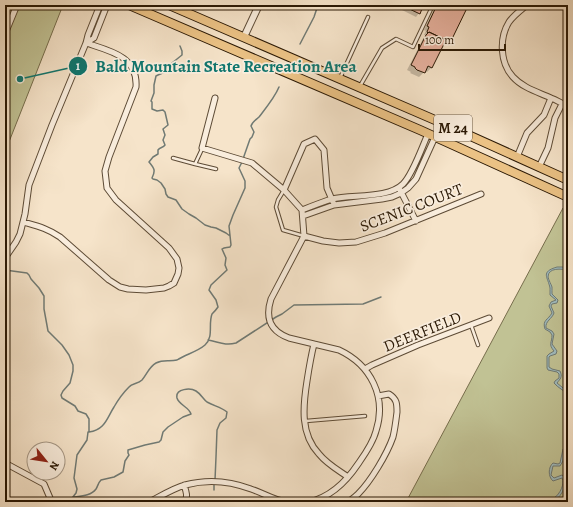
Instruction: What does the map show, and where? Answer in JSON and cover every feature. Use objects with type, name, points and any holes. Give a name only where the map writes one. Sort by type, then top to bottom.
[{"type":"main road","name":"M 24","points":[[129,5],[432,136],[568,197]]},
{"type":"main road","name":"M 24","points":[[169,5],[478,139],[568,180]]},
{"type":"main road","points":[[466,151],[475,147],[478,139]]},
{"type":"main road","points":[[533,181],[536,173],[542,168]]},
{"type":"street","points":[[5,34],[17,5]]},
{"type":"street","points":[[5,258],[20,234],[30,185],[35,169],[100,5]]},
{"type":"street","points":[[86,43],[94,38],[107,5]]},
{"type":"street","points":[[244,37],[259,5]]},
{"type":"street","points":[[527,5],[509,22],[502,42],[502,51],[508,71],[513,78],[534,91],[565,105],[555,118],[542,168]]},
{"type":"street","points":[[23,222],[44,228],[60,237],[109,280],[128,290],[164,288],[174,283],[178,274],[179,268],[177,259],[169,248],[116,200],[107,188],[105,170],[136,87],[135,72],[129,63],[123,58],[105,49],[86,43]]},
{"type":"street","points":[[215,98],[202,148],[252,163],[284,190],[303,213],[304,236],[268,307],[268,316],[271,324],[276,331],[283,335],[339,350],[347,354],[357,361],[369,374],[378,396],[380,418],[376,432],[365,454],[338,488],[325,497],[310,502]]},
{"type":"street","points":[[517,157],[527,133],[544,115],[551,98]]},
{"type":"street","points":[[303,213],[333,202],[386,193],[398,188],[404,184],[411,174],[432,136]]},
{"type":"street","points":[[333,202],[382,199],[401,193],[416,179],[432,136]]},
{"type":"street","points":[[284,190],[304,144],[315,139],[324,150],[328,188],[333,202]]},
{"type":"street","points":[[398,188],[416,221]]},
{"type":"street","name":"SCENIC COURT","points":[[304,236],[339,243],[356,242],[385,233],[481,194]]},
{"type":"street","name":"DEERFIELD","points":[[365,369],[418,345],[489,318]]},
{"type":"street","points":[[314,344],[310,358],[304,398],[304,421],[308,437],[318,453],[327,462],[348,477]]},
{"type":"street","points":[[348,502],[358,495],[376,470],[393,436],[396,419],[396,401],[394,397],[389,394],[378,396]]},
{"type":"street","points":[[5,463],[44,484],[53,502]]},
{"type":"street","points":[[149,502],[184,485],[207,481],[218,481],[238,484],[253,489],[279,502],[286,502]]},
{"type":"street","points":[[184,485],[187,495],[185,502]]},
{"type":"lane","points":[[359,87],[382,48],[396,39],[412,47],[433,5]]},
{"type":"lane","points":[[340,79],[368,17]]},
{"type":"lane","points":[[195,164],[202,148]]},
{"type":"lane","points":[[173,158],[216,169]]},
{"type":"lane","points":[[284,190],[276,207],[283,230],[304,236]]},
{"type":"lane","points":[[471,325],[478,345]]},
{"type":"lane","points":[[304,421],[365,416]]},
{"type":"green space","points":[[5,5],[63,5],[5,152]]},
{"type":"green space","points":[[563,208],[568,211],[568,502],[406,502]]},
{"type":"water","points":[[557,267],[568,268],[568,270],[553,270],[550,272],[548,277],[552,287],[552,294],[558,300],[557,303],[552,304],[551,306],[554,313],[546,326],[546,328],[554,334],[552,344],[557,351],[556,354],[549,357],[549,367],[560,371],[561,376],[557,383],[568,392],[568,395],[554,383],[559,378],[559,374],[548,370],[547,368],[547,356],[554,351],[551,345],[552,335],[545,329],[544,324],[552,313],[549,306],[551,302],[556,300],[550,295],[550,288],[546,275],[548,271]]},
{"type":"water","points":[[568,395],[567,404],[568,409],[565,405]]},
{"type":"water","points":[[568,445],[568,448],[565,450],[563,461],[560,466],[553,466],[551,475],[554,478],[562,475],[565,477],[564,488],[558,498],[551,502],[544,502],[554,498],[561,489],[563,483],[562,478],[553,481],[549,475],[549,469],[553,463],[560,463],[563,449]]},
{"type":"building","points":[[401,5],[420,5],[423,6],[420,14]]},
{"type":"building","points":[[437,5],[468,6],[451,41],[427,32],[429,27],[427,26]]},
{"type":"building","points":[[429,32],[446,40],[432,68],[428,66],[425,73],[417,70],[411,65]]},
{"type":"waterway","points":[[300,44],[314,17],[318,5]]},
{"type":"waterway","points":[[180,46],[182,55],[172,63],[165,72],[156,76],[154,85],[154,93],[151,101],[152,109],[157,111],[163,110],[165,112],[168,125],[163,129],[165,135],[163,140],[165,145],[158,150],[158,154],[149,162],[154,169],[152,178],[161,183],[168,197],[176,200],[182,209],[205,225],[216,228],[230,236]]},
{"type":"waterway","points":[[243,159],[254,132],[251,126],[275,95],[279,87]]},
{"type":"waterway","points":[[89,432],[99,429],[102,426],[117,402],[130,386],[142,380],[156,363],[177,360],[199,349],[208,342],[212,314],[218,307],[216,300],[209,290],[211,285],[227,270],[225,265],[226,258],[222,249],[230,247],[231,245],[229,226],[245,188],[245,181],[239,168],[242,162]]},
{"type":"waterway","points":[[5,270],[27,273],[44,296],[44,309],[48,331],[62,345],[69,355],[73,365],[70,383],[63,391],[61,395],[62,398],[75,406],[78,411],[86,414],[89,419],[89,432],[87,440],[77,455],[74,478],[77,489],[76,493],[69,502]]},
{"type":"waterway","points":[[208,340],[225,344],[236,343],[294,305],[363,304],[381,297]]},
{"type":"waterway","points":[[73,497],[91,493],[96,489],[101,480],[114,477],[123,472],[125,461],[129,455],[128,450],[159,442],[163,432],[168,427],[183,417],[191,414],[177,398],[178,392],[191,389],[196,391],[207,402],[227,412],[226,418],[220,423],[217,430],[215,480]]},
{"type":"waterway","points":[[214,484],[214,490]]},
{"type":"place","name":"Bald Mountain State Recreation Area","points":[[20,79]]}]
